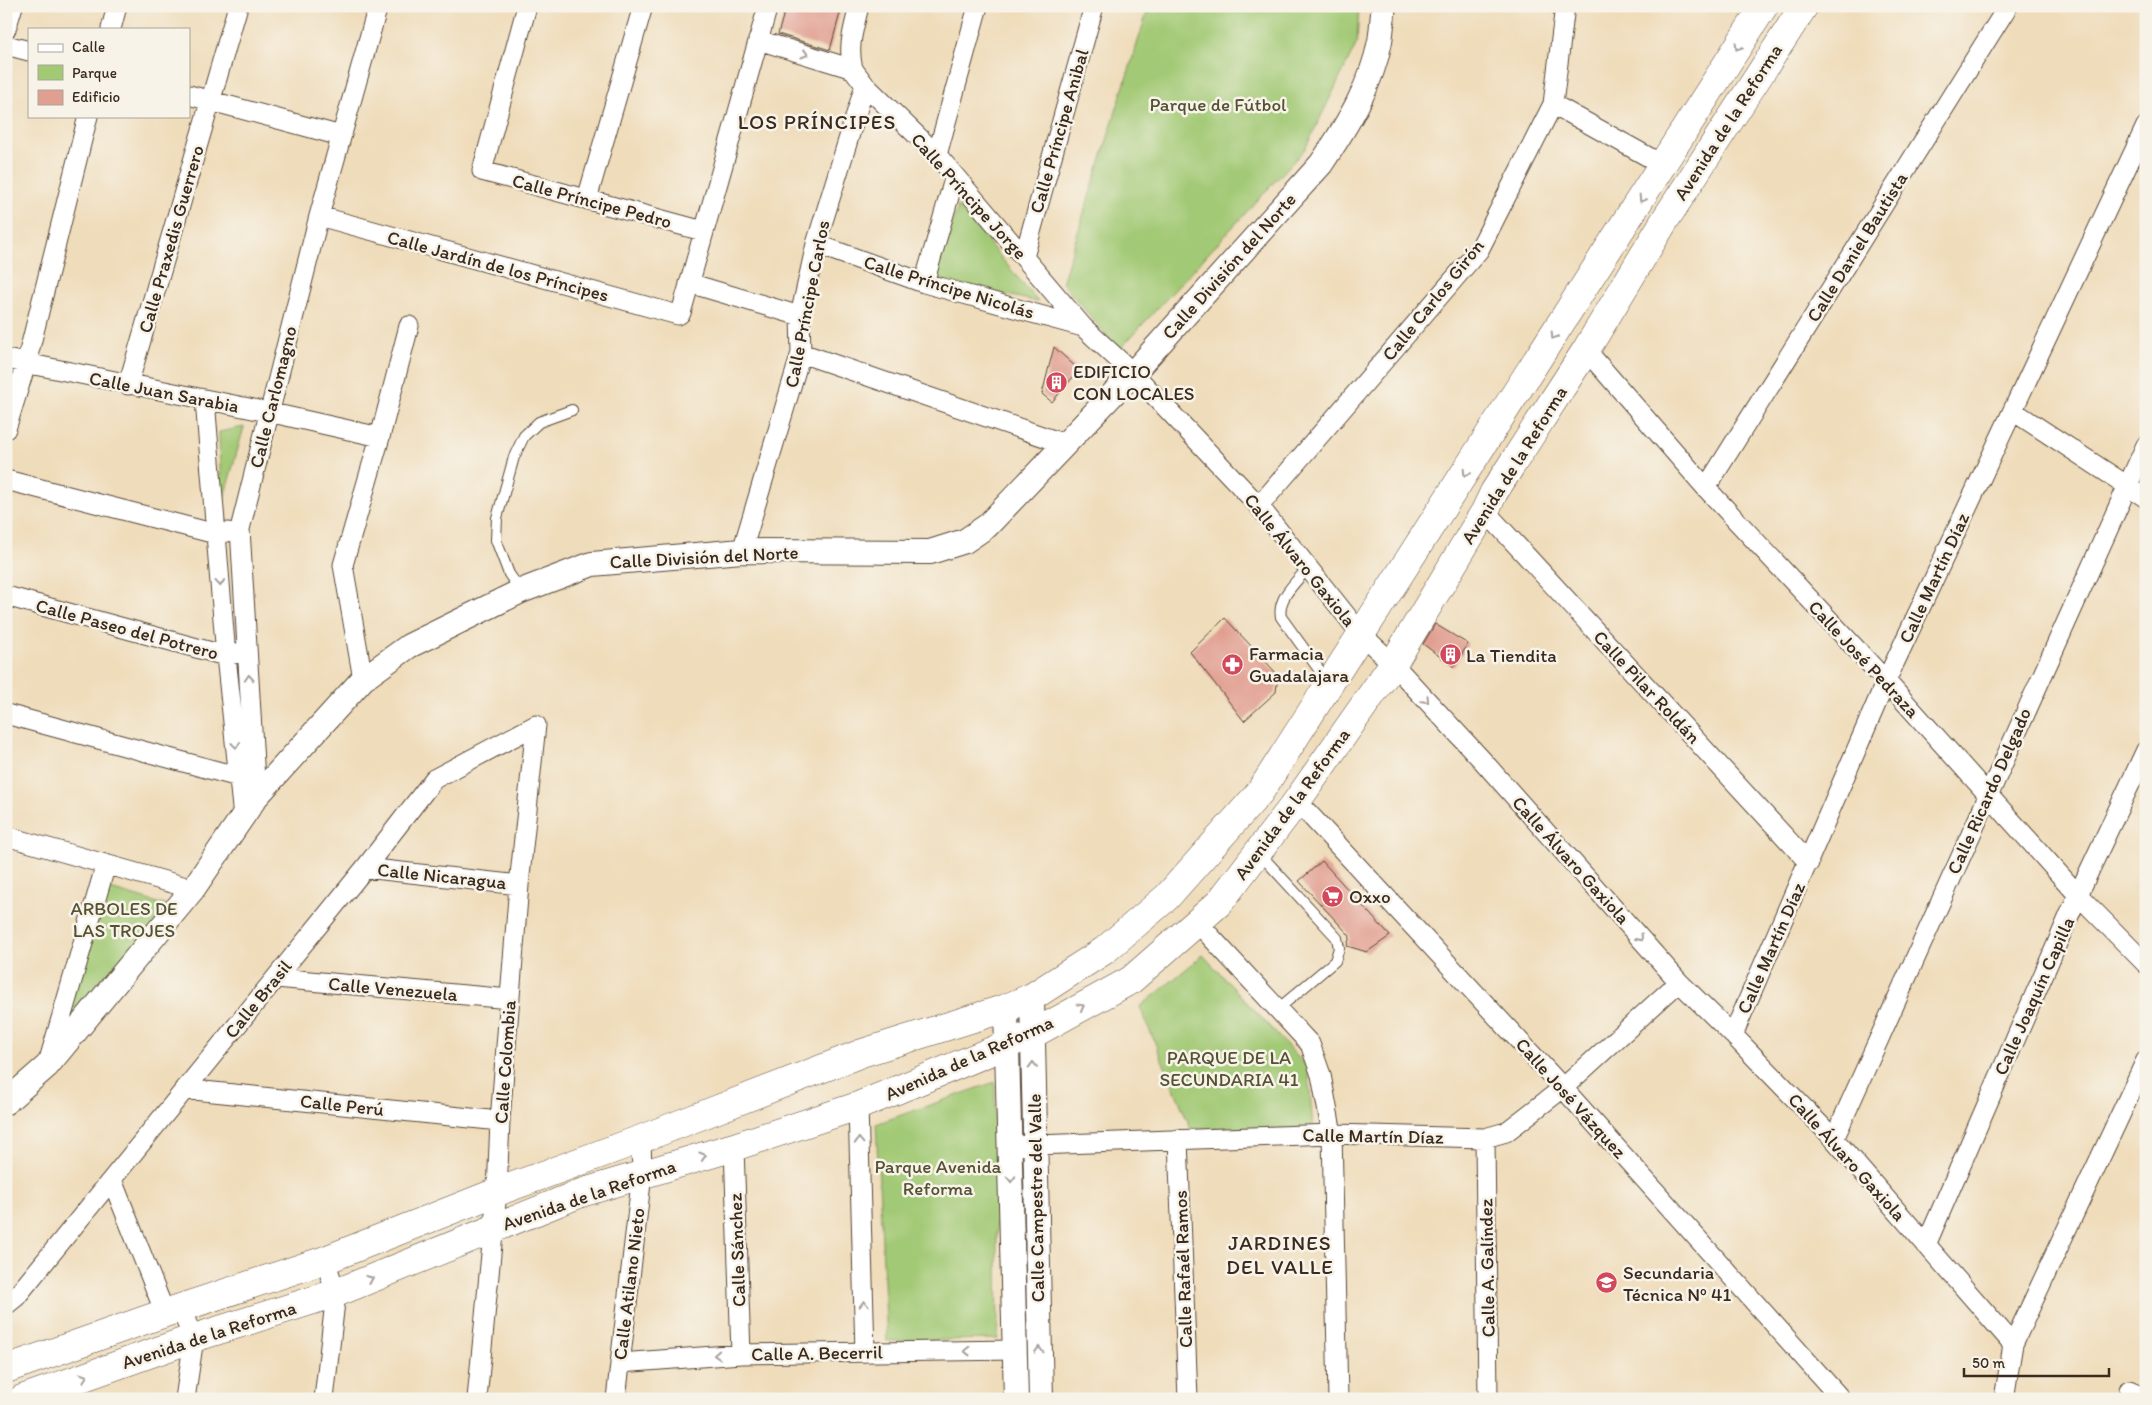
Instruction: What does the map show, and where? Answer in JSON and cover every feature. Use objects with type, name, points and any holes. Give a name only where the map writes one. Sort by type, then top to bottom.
[{"type":"main road","name":"Avenida de la Reforma","points":[[6,1369],[325,1260],[497,1192],[641,1139],[862,1053],[1006,1008],[1032,997],[1105,950],[1167,897],[1260,792],[1487,441],[1764,6]]},
{"type":"main road","name":"Avenida de la Reforma","points":[[22,1399],[194,1338],[336,1293],[581,1193],[734,1147],[858,1106],[1033,1034],[1130,980],[1219,903],[1297,801],[1393,664],[1485,511],[1494,492],[1586,350],[1665,220],[1804,6]]},
{"type":"street","points":[[6,28],[13,6]]},
{"type":"street","points":[[111,28],[117,6]]},
{"type":"street","name":"Calle Praxedis Guerrero","points":[[128,385],[238,6]]},
{"type":"street","name":"Calle Carlomagno","points":[[256,796],[240,529],[318,216],[378,6]]},
{"type":"street","name":"Calle Príncipe Pedro","points":[[527,6],[482,171],[703,231]]},
{"type":"street","points":[[588,199],[643,6]]},
{"type":"street","points":[[768,6],[689,283],[800,316]]},
{"type":"street","points":[[853,68],[849,55],[850,44],[859,6]]},
{"type":"street","points":[[937,155],[978,6]]},
{"type":"street","name":"Calle Príncipe Anibal","points":[[1024,256],[1094,6]]},
{"type":"street","name":"Calle División del Norte","points":[[6,1102],[47,1066],[193,889],[256,796],[363,679],[409,646],[521,592],[592,564],[742,552],[930,552],[965,541],[987,526],[1133,373],[1321,164],[1341,134],[1370,73],[1380,41],[1384,6]]},
{"type":"street","name":"Calle Daniel Bautista","points":[[1706,488],[2008,6]]},
{"type":"street","name":"Calle Carlos Girón","points":[[1259,506],[1479,250],[1553,104],[1567,10]]},
{"type":"street","points":[[758,40],[853,68]]},
{"type":"street","points":[[6,45],[28,51]]},
{"type":"street","name":"Calle Príncipe Jorge","points":[[853,68],[865,85],[937,155],[1083,327],[1133,373]]},
{"type":"street","name":"Calle Príncipe Carlos","points":[[742,552],[801,353],[800,316],[816,244],[865,85]]},
{"type":"street","points":[[190,95],[341,136]]},
{"type":"street","points":[[1553,104],[1663,165]]},
{"type":"street","points":[[6,429],[26,364],[88,118]]},
{"type":"street","name":"Calle Martín Díaz","points":[[1733,1035],[1809,863],[1886,681],[2146,126]]},
{"type":"street","points":[[924,283],[955,176]]},
{"type":"street","name":"Calle Jardín de los Príncipes","points":[[318,216],[678,315],[689,283]]},
{"type":"street","name":"Calle Príncipe Nicolás","points":[[816,244],[924,283],[1083,327]]},
{"type":"street","points":[[363,679],[343,566],[409,326]]},
{"type":"street","name":"Calle José Pedraza","points":[[1586,350],[1706,488],[1886,681],[2078,895],[2146,964]]},
{"type":"street","points":[[801,353],[1065,444]]},
{"type":"street","name":"Calle Juan Sarabia","points":[[6,360],[268,412],[380,437]]},
{"type":"street","name":"Calle Álvaro Gaxiola","points":[[1133,373],[1259,506],[1361,634],[1393,664],[1482,760],[1679,982],[1834,1139],[2013,1344]]},
{"type":"street","points":[[205,400],[226,656],[243,817]]},
{"type":"street","points":[[2013,411],[2146,498]]},
{"type":"street","name":"Calle Ricardo Delgado","points":[[1834,1139],[2126,485],[2146,445]]},
{"type":"street","points":[[6,480],[216,534],[240,529]]},
{"type":"street","name":"Calle Pilar Roldán","points":[[1485,511],[1809,863]]},
{"type":"street","name":"Calle Paseo del Potrero","points":[[6,596],[226,656],[247,649]]},
{"type":"street","points":[[6,714],[239,778]]},
{"type":"street","name":"Calle Brasil","points":[[6,1305],[16,1297],[112,1180],[365,868],[434,779],[536,725]]},
{"type":"street","name":"Calle Colombia","points":[[477,1399],[497,1192],[500,1121],[519,885],[536,725]]},
{"type":"street","name":"Calle Joaquín Capilla","points":[[1926,1245],[2078,895],[2146,750]]},
{"type":"street","name":"Calle José Vázquez","points":[[1297,801],[1563,1088],[1841,1399]]},
{"type":"street","points":[[6,836],[193,889]]},
{"type":"street","points":[[47,1066],[106,864]]},
{"type":"street","name":"Calle Nicaragua","points":[[365,868],[519,885]]},
{"type":"street","points":[[1197,922],[1310,1044],[1321,1075],[1332,1134],[1338,1399]]},
{"type":"street","name":"Calle Venezuela","points":[[276,978],[510,1000]]},
{"type":"street","name":"Calle Martín Díaz","points":[[1010,1146],[1332,1134],[1485,1138],[1506,1132],[1563,1088],[1679,982]]},
{"type":"street","name":"Calle Campestre del Valle","points":[[1032,997],[1041,1399]]},
{"type":"street","name":"Calle Campestre del Valle","points":[[1006,1008],[1016,1399]]},
{"type":"street","points":[[2004,1399],[2013,1344],[2146,1060]]},
{"type":"street","name":"Calle Perú","points":[[184,1089],[500,1121]]},
{"type":"street","points":[[858,1106],[865,1352]]},
{"type":"street","name":"Calle A. Galíndez","points":[[1485,1138],[1488,1399]]},
{"type":"street","name":"Calle Atilano Nieto","points":[[616,1399],[642,1174],[641,1139]]},
{"type":"street","name":"Calle Rafaél Ramos","points":[[1178,1139],[1188,1399]]},
{"type":"street","name":"Calle Sánchez","points":[[734,1147],[741,1354]]},
{"type":"street","points":[[112,1180],[173,1311],[194,1338],[185,1399]]},
{"type":"street","points":[[324,1399],[336,1293],[325,1260]]},
{"type":"street","name":"Calle A. Becerril","points":[[620,1363],[741,1354],[1015,1350]]},
{"type":"street","points":[[2128,1390],[2146,1397]]},
{"type":"lane","points":[[521,592],[509,574],[496,540],[497,518],[514,457],[524,436],[540,422],[572,410]]},
{"type":"lane","points":[[1308,568],[1284,598],[1279,608],[1281,617],[1329,683]]},
{"type":"lane","points":[[1258,852],[1337,938],[1339,948],[1335,961],[1278,1009]]},
{"type":"green space","name":"Parque de Fútbol","points":[[1149,6],[1359,6],[1357,43],[1305,149],[1119,350],[1062,283]]},
{"type":"green space","points":[[958,206],[1038,302],[935,279]]},
{"type":"green space","points":[[244,427],[221,508],[219,432]]},
{"type":"green space","name":"ARBOLES DE LAS TROJES","points":[[107,888],[168,906],[56,1050]]},
{"type":"green space","name":"PARQUE DE LA SECUNDARIA 41","points":[[1203,955],[1308,1068],[1313,1128],[1191,1129],[1140,1007]]},
{"type":"green space","name":"Parque Avenida Reforma","points":[[995,1082],[998,1339],[887,1341],[876,1124]]},
{"type":"building","points":[[786,6],[842,6],[830,50],[778,34]]},
{"type":"building","name":"EDIFICIO CON LOCALES","points":[[1054,347],[1079,370],[1052,402],[1042,394]]},
{"type":"building","name":"Farmacia Guadalajara","points":[[1225,618],[1278,675],[1276,692],[1244,721],[1190,652]]},
{"type":"building","name":"La Tiendita","points":[[1435,624],[1468,644],[1454,667],[1423,644]]},
{"type":"building","name":"Oxxo","points":[[1322,861],[1390,936],[1367,952],[1347,946],[1350,936],[1299,881]]},
{"type":"place","name":"EDIFICIO CON LOCALES","points":[[1057,382]]},
{"type":"place","name":"La Tiendita","points":[[1450,655]]},
{"type":"place","name":"Farmacia Guadalajara","points":[[1233,664]]},
{"type":"place","name":"Oxxo","points":[[1333,896]]},
{"type":"place","name":"Secundaria Técnica Nº 41","points":[[1607,1283]]},
{"type":"district","name":"LOS PRÍNCIPES","points":[[817,121]]},
{"type":"district","name":"JARDINES DEL VALLE","points":[[1280,1254]]}]
